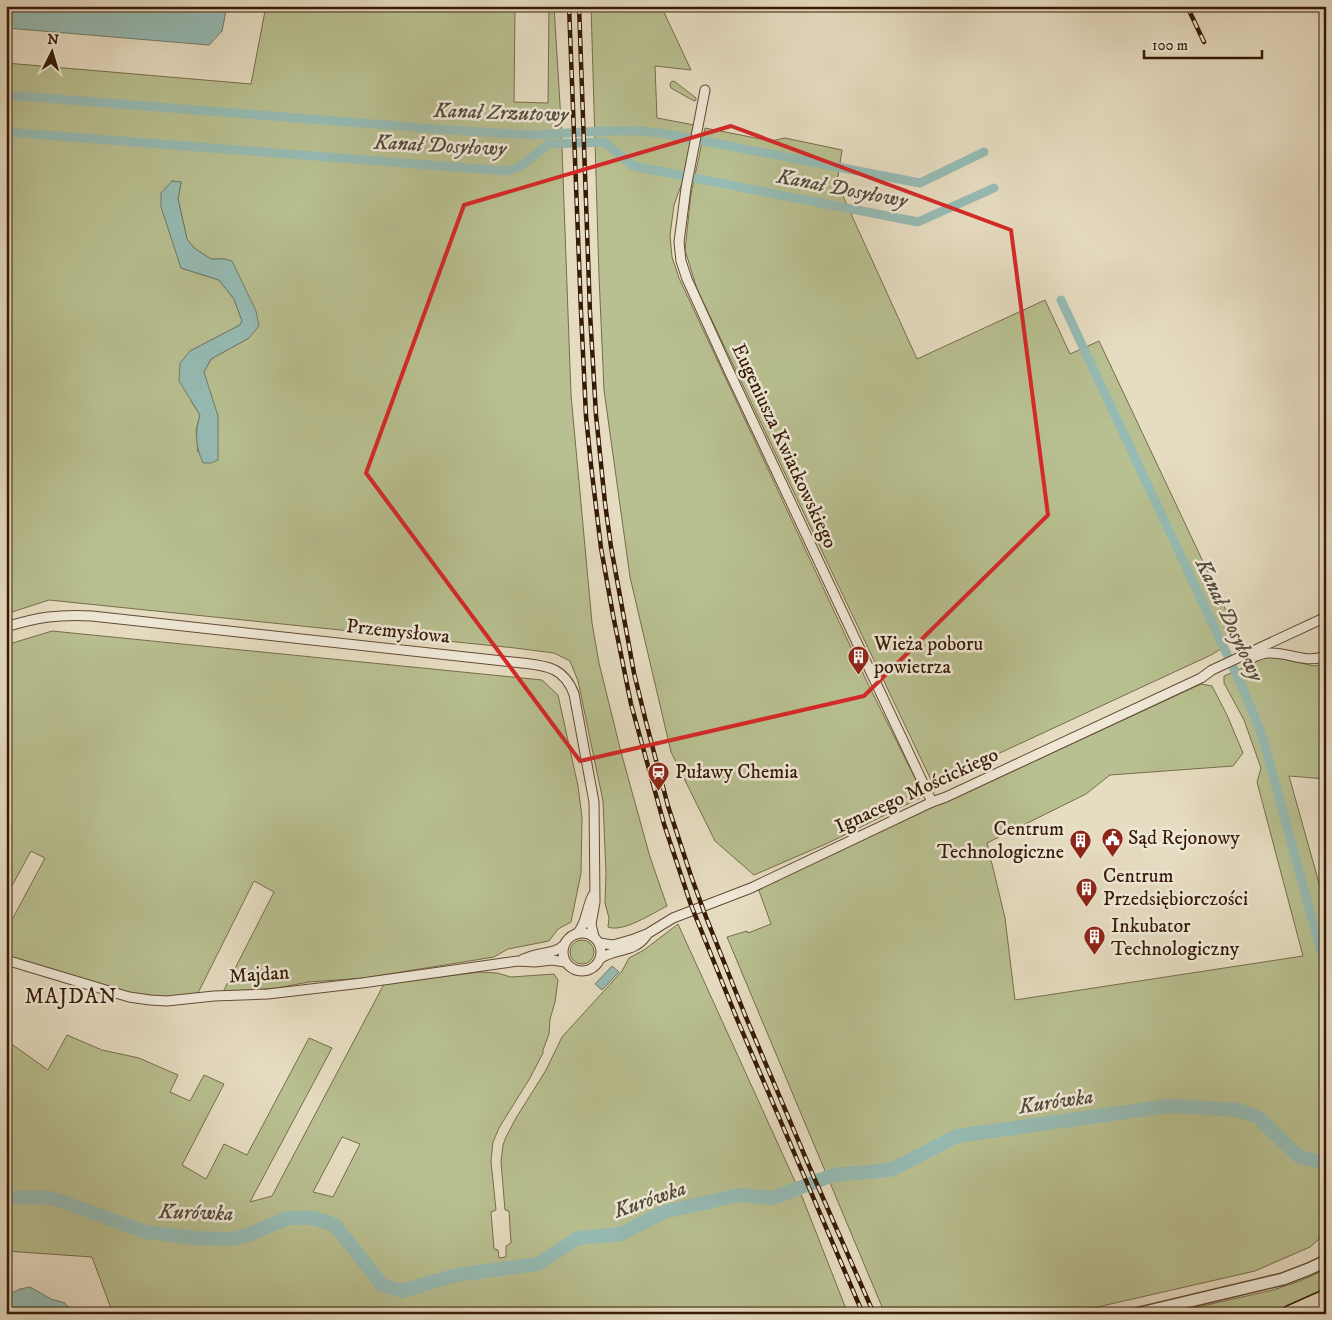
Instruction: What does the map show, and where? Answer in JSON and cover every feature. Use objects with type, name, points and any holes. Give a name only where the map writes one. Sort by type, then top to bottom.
[{"type":"highway","points":[[1290,1314],[1326,1298]]},
{"type":"street","name":"Eugeniusza Kwiatkowskiego","points":[[705,90],[686,188],[679,242],[681,261],[687,279],[932,802]]},
{"type":"street","name":"Przemysłowa","points":[[6,627],[23,621],[68,614],[522,663],[545,666],[555,670],[570,684],[574,694],[592,786],[595,819],[595,870],[594,909],[591,924],[596,940]]},
{"type":"street","name":"Ignacego Mościckiego","points":[[596,940],[613,945],[628,942],[647,934],[673,918],[751,888],[932,802],[1220,670],[1287,635],[1326,618]]},
{"type":"street","points":[[1287,635],[1284,640],[1284,648],[1288,656]]},
{"type":"street","name":"Ignacego Mościckiego","points":[[1242,659],[1270,652],[1310,660],[1326,656]]},
{"type":"street","name":"Przemysłowa","points":[[577,934],[584,923],[594,893]]},
{"type":"street","points":[[586,933],[596,940],[602,950],[601,958],[591,970],[582,972],[574,970],[565,962],[563,954],[564,945],[569,938],[577,934],[586,933]]},
{"type":"street","name":"Ignacego Mościckiego","points":[[601,958],[610,953],[637,945],[642,942],[647,934]]},
{"type":"street","name":"Majdan","points":[[518,961],[535,955],[551,953],[564,945]]},
{"type":"street","name":"Majdan","points":[[6,960],[129,996],[167,1001],[214,996],[268,994],[518,961],[552,960],[565,962]]},
{"type":"street","points":[[1136,1314],[1283,1279],[1326,1261]]},
{"type":"highlighted area","points":[[731,126],[1011,230],[1048,515],[864,696],[580,761],[366,473],[464,205]]},
{"type":"green space","points":[[266,6],[515,6],[514,102],[548,103],[549,6],[554,6],[561,121],[571,395],[592,623],[599,663],[621,752],[650,857],[667,906],[630,925],[614,928],[608,927],[609,918],[605,903],[606,873],[603,801],[578,681],[570,661],[554,653],[49,600],[6,614],[6,63],[251,84]],"holes":[[[172,181],[181,182],[178,199],[187,239],[194,248],[211,259],[225,259],[249,338],[211,359],[204,372],[198,452],[196,430],[200,415],[191,401],[190,351],[240,325],[242,321],[234,299],[219,280],[181,268]]]},
{"type":"green space","points":[[591,6],[661,6],[691,70],[655,66],[657,118],[694,125],[682,183],[674,205],[670,235],[672,257],[679,278],[868,684],[924,796],[828,843],[754,875],[715,841],[671,752],[630,577],[604,390]]},
{"type":"green space","points":[[674,81],[696,98],[696,100],[694,101],[671,88],[671,82]]},
{"type":"green space","points":[[705,128],[771,141],[785,138],[842,150],[837,183],[917,359],[1045,300],[1070,354],[1099,341],[1239,638],[1211,655],[933,784],[697,289],[685,250],[691,194]]},
{"type":"green space","points":[[52,631],[542,680],[558,695],[578,786],[582,817],[581,873],[571,922],[558,929],[549,941],[508,949],[494,957],[364,978],[223,992],[274,892],[254,881],[198,993],[169,997],[131,994],[6,957],[6,931],[45,858],[31,851],[6,894],[6,645]]},
{"type":"green space","points":[[1269,656],[1314,666],[1326,664],[1326,779],[1289,776],[1326,908],[1326,1233],[1310,1247],[1255,1271],[1067,1314],[885,1314],[727,937],[747,931],[748,933],[771,924],[758,888],[778,881],[777,877],[918,812],[946,802],[1201,684],[1212,686],[1243,753],[1233,766],[1110,775],[1086,794],[987,843],[1005,918],[1015,1000],[1303,956],[1257,782],[1261,768],[1244,720],[1224,683],[1224,676],[1258,659]]},
{"type":"green space","points":[[678,924],[803,1199],[848,1314],[113,1314],[92,1257],[6,1251],[6,1040],[48,1070],[67,1035],[102,1050],[139,1058],[178,1075],[170,1092],[190,1101],[204,1075],[224,1084],[182,1165],[206,1179],[224,1144],[247,1155],[309,1038],[332,1048],[250,1202],[272,1196],[384,984],[480,972],[497,973],[511,977],[554,974],[558,980],[555,1002],[543,1053],[499,1128],[493,1142],[491,1161],[496,1210],[491,1212],[494,1249],[498,1250],[499,1258],[506,1257],[506,1246],[511,1243],[509,1211],[505,1210],[501,1162],[506,1137],[546,1070],[562,1037],[622,971],[629,958],[644,950]],"holes":[[[342,1137],[360,1144],[333,1197],[313,1192]]]},
{"type":"green space","points":[[582,940],[590,944],[594,952],[590,960],[582,964],[574,960],[570,952],[574,944]]},
{"type":"green space","points":[[1326,1269],[1326,1290],[1271,1314],[1167,1314],[1273,1290],[1300,1281]]},
{"type":"water","points":[[6,6],[227,6],[222,31],[209,45],[6,28]]},
{"type":"water","points":[[172,181],[181,182],[178,199],[187,239],[194,248],[211,259],[232,261],[256,311],[259,326],[249,338],[211,359],[204,372],[218,416],[218,460],[211,463],[203,463],[198,450],[197,428],[200,415],[179,381],[180,363],[190,351],[240,325],[242,321],[234,299],[219,280],[181,268],[161,207],[161,193]]},
{"type":"water","points":[[612,966],[619,972],[602,990],[595,984]]},
{"type":"water","points":[[30,1287],[51,1299],[65,1303],[74,1314],[6,1314],[6,1296],[20,1289]]},
{"type":"waterway","name":"Kanał Zrzutowy","points":[[6,95],[532,135],[641,131],[667,134],[920,183],[984,152]]},
{"type":"waterway","name":"Kanał Dosyłowy","points":[[6,132],[507,171],[519,167],[548,144],[604,142],[633,166],[918,222],[994,188]]},
{"type":"waterway","name":"Kanał Dosyłowy","points":[[1061,300],[1240,682],[1258,725],[1326,970]]},
{"type":"waterway","name":"Kurówka","points":[[6,1197],[52,1198],[146,1232],[196,1238],[232,1239],[248,1235],[288,1218],[313,1218],[335,1225],[382,1285],[402,1291],[456,1275],[538,1264],[578,1238],[621,1234],[664,1212],[739,1195],[773,1198],[833,1175],[891,1170],[957,1136],[1169,1106],[1238,1110],[1258,1117],[1298,1156],[1320,1162],[1326,1161]]},
{"type":"railway","points":[[569,6],[586,416],[601,548],[631,704],[664,824],[691,905],[737,1019],[863,1314]]},
{"type":"railway","points":[[579,6],[590,313],[596,415],[611,547],[634,673],[668,806],[706,917],[745,1015],[874,1314]]},
{"type":"railway","points":[[1187,6],[1204,42]]},
{"type":"place","name":"Wieża poboru powietrza","points":[[858,675]]},
{"type":"place","name":"Puławy Chemia","points":[[659,791]]},
{"type":"place","name":"Sąd Rejonowy","points":[[1112,857]]},
{"type":"place","name":"Centrum Technologiczne","points":[[1080,860]]},
{"type":"place","name":"Centrum Przedsiębiorczości","points":[[1087,907]]},
{"type":"place","name":"Inkubator Technologiczny","points":[[1095,956]]},
{"type":"district","name":"MAJDAN","points":[[71,997]]}]
